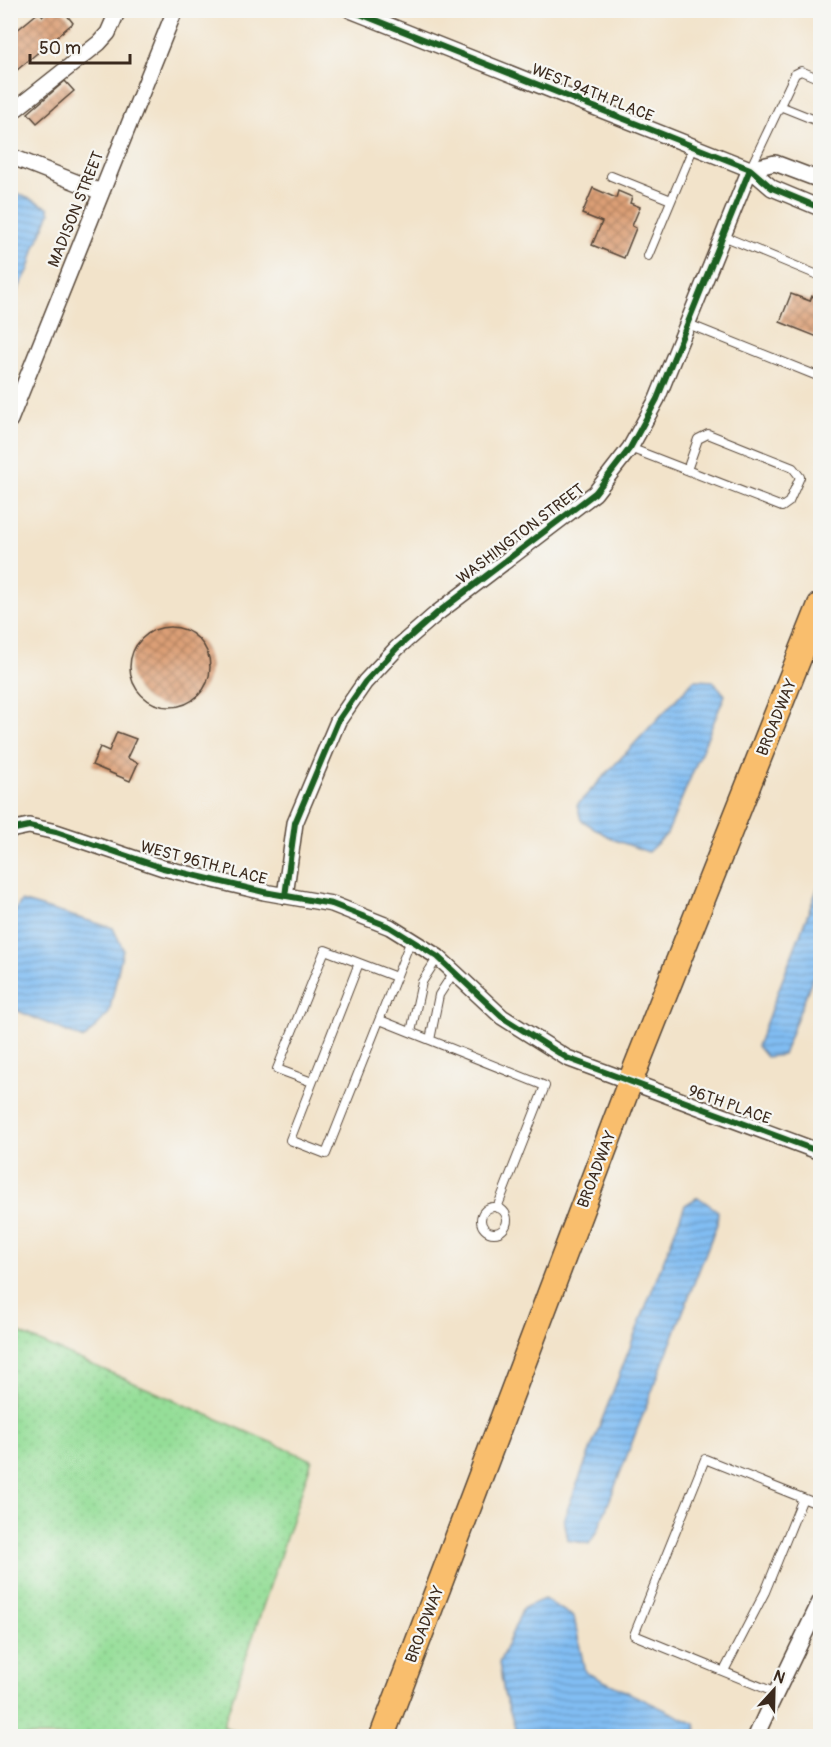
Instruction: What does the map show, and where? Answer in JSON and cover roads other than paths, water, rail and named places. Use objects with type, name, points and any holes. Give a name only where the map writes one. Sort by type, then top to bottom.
[{"type":"main road","name":"BROADWAY","points":[[382,1737],[630,1082],[820,605]]},
{"type":"street","points":[[10,107],[17,108],[99,43],[108,33],[118,10]]},
{"type":"street","name":"MADISON STREET","points":[[10,420],[174,10]]},
{"type":"street","name":"WEST 94TH PLACE","points":[[350,10],[750,169],[772,188],[820,208]]},
{"type":"street","points":[[10,156],[101,192]]},
{"type":"street","points":[[750,169],[776,163],[820,180]]},
{"type":"street","name":"WASHINGTON STREET","points":[[285,896],[295,823],[338,721],[365,682],[397,648],[436,614],[595,493],[630,448],[657,399],[750,169]]},
{"type":"street","name":"WEST 96TH PLACE","points":[[10,830],[29,826],[56,832],[163,868],[285,896],[332,904],[390,927],[438,957],[502,1017],[567,1058],[630,1082]]},
{"type":"street","name":"96TH PLACE","points":[[630,1082],[818,1151]]},
{"type":"street","points":[[756,1737],[820,1602]]},
{"type":"lane","points":[[750,169],[795,74],[801,71],[820,79]]},
{"type":"lane","points":[[780,106],[820,122]]},
{"type":"lane","points":[[648,256],[694,146]]},
{"type":"lane","points":[[611,176],[671,200]]},
{"type":"lane","points":[[723,236],[820,276]]},
{"type":"lane","points":[[688,324],[820,377]]},
{"type":"lane","points":[[630,448],[782,507],[789,502],[800,477],[793,468],[708,434],[698,439],[687,470]]},
{"type":"lane","points":[[359,963],[290,1140],[326,1154],[411,940]]},
{"type":"lane","points":[[312,1082],[277,1069],[325,950],[396,977]]},
{"type":"lane","points":[[411,1032],[422,982],[438,957]]},
{"type":"lane","points":[[430,1040],[439,995],[455,972]]},
{"type":"lane","points":[[380,1020],[545,1086],[497,1208]]},
{"type":"lane","points":[[818,1151],[820,1135]]},
{"type":"lane","points":[[776,1693],[634,1635],[705,1459],[820,1505]]},
{"type":"lane","points":[[724,1671],[765,1592],[803,1498]]},
{"type":"water","points":[[14,192],[48,207],[50,213],[35,247],[29,269],[12,301],[11,316],[10,197]]},
{"type":"water","points":[[694,680],[713,681],[725,695],[667,834],[648,852],[612,839],[581,820],[577,805]]},
{"type":"water","points":[[820,882],[820,958],[783,1055],[766,1057],[757,1046]]},
{"type":"water","points":[[21,901],[113,928],[123,949],[109,1013],[84,1039],[11,1008],[11,918]]},
{"type":"water","points":[[698,1197],[718,1211],[717,1224],[598,1530],[589,1544],[568,1540],[564,1518],[685,1205]]},
{"type":"water","points":[[544,1599],[574,1617],[585,1672],[695,1724],[698,1736],[518,1736],[504,1694],[499,1663],[523,1608]]}]
